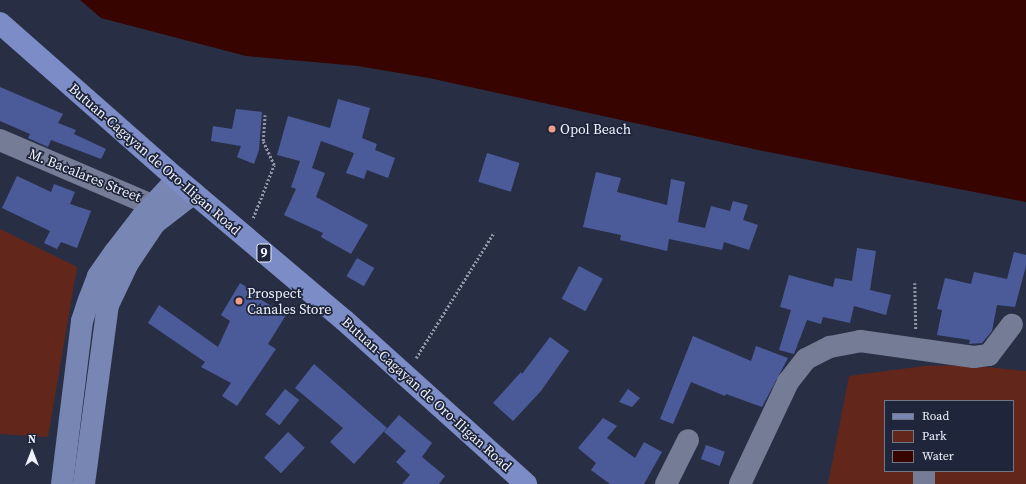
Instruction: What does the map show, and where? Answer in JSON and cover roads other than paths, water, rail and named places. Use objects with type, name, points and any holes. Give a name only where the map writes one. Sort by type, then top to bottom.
[{"type":"highway","name":"Butuan-Cagayan de Oro-Iligan Road","points":[[0,23],[177,179],[405,375],[526,484]]},
{"type":"main road","points":[[84,484],[108,305],[128,263],[155,223],[177,179]]},
{"type":"main road","points":[[62,484],[82,321],[98,276],[142,217],[194,193]]},
{"type":"street","name":"M. Bacalares Street","points":[[0,140],[162,208]]},
{"type":"street","points":[[740,484],[788,382],[806,359],[830,347],[860,341],[974,357],[989,355],[1012,325]]},
{"type":"street","points":[[666,484],[688,440]]},
{"type":"street","points":[[924,472],[924,484]]},
{"type":"water","points":[[80,0],[1026,0],[1026,202],[763,151],[429,78],[358,66],[246,56],[101,18]]},
{"type":"place","name":"Opol Beach","points":[[552,129]]},
{"type":"place","name":"Prospect Canales Store","points":[[239,301]]}]
